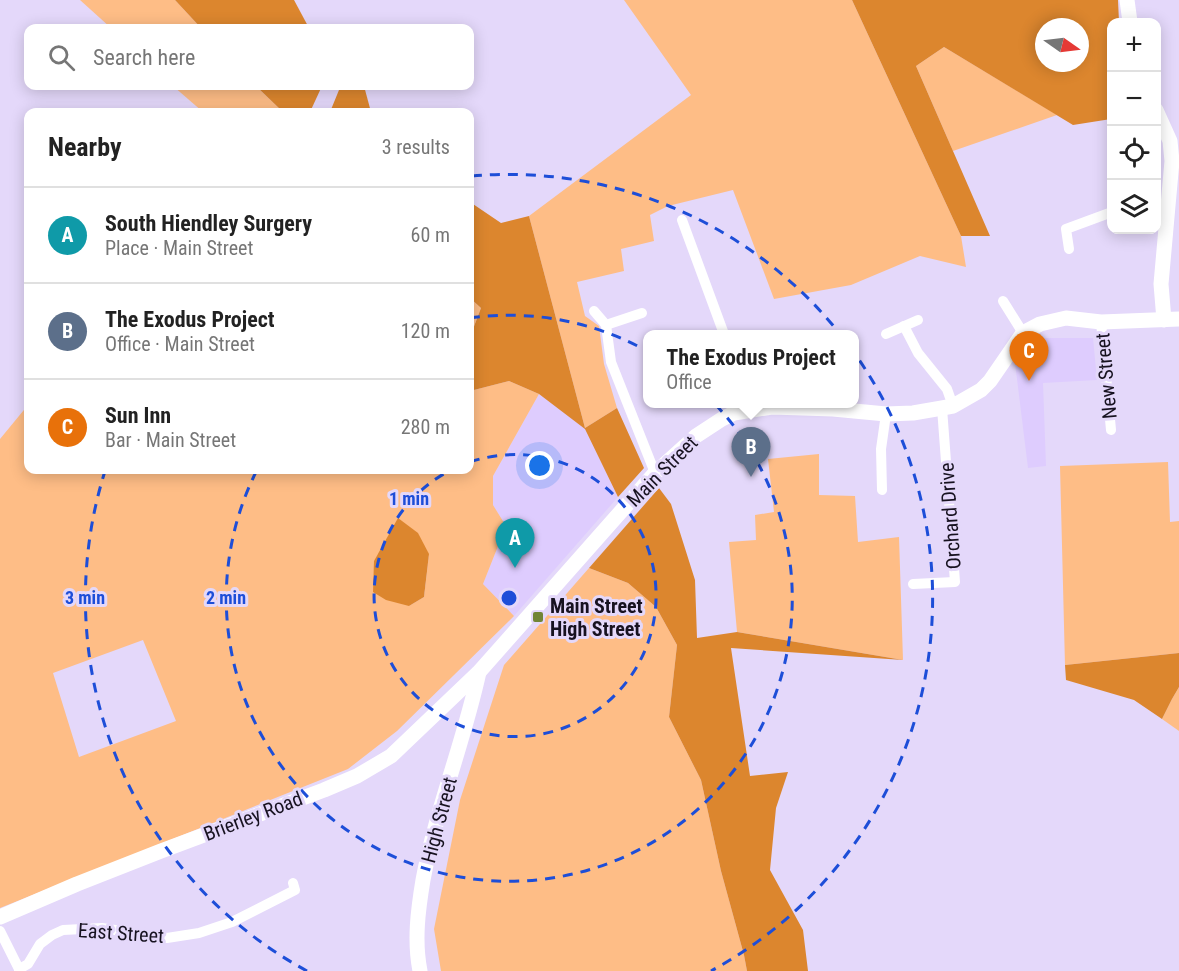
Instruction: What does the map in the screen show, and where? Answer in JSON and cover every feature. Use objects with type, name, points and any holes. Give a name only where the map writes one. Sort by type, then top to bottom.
[{"type":"street","points":[[1127,0],[1129,18]]},
{"type":"street","points":[[1003,301],[1023,333],[1040,324],[1066,318],[1101,321],[1171,320],[1161,284],[1175,142],[1161,118]]},
{"type":"street","points":[[1168,196],[1179,182]]},
{"type":"street","points":[[1069,249],[1066,229],[1107,214]]},
{"type":"street","points":[[682,220],[723,330]]},
{"type":"street","points":[[594,310],[606,325],[611,362],[655,473]]},
{"type":"street","points":[[606,325],[642,313]]},
{"type":"street","points":[[886,334],[918,321]]},
{"type":"street","name":"New Street","points":[[1101,321],[1111,430]]},
{"type":"street","points":[[904,327],[918,353],[947,389],[948,407]]},
{"type":"street","name":"Main Street","points":[[802,408],[886,414],[913,413],[948,407],[981,390],[990,381],[1023,333]]},
{"type":"street","name":"Orchard Drive","points":[[913,584],[955,582],[948,407]]},
{"type":"street","name":"Main Street","points":[[479,672],[655,473],[708,427],[734,408]]},
{"type":"street","points":[[882,490],[881,449],[886,414]]},
{"type":"street","name":"Brierley Road","points":[[0,917],[87,880],[357,776],[391,756],[479,672]]},
{"type":"street","name":"High Street","points":[[420,971],[417,931],[420,897],[428,856],[479,672]]},
{"type":"street","name":"East Street","points":[[19,970],[28,964],[40,944],[63,930],[102,928],[168,938],[199,933],[232,922],[295,890],[292,883]]},
{"type":"street","points":[[0,931],[19,970]]},
{"type":"shaded area","points":[[80,0],[175,0],[197,24],[107,24]]},
{"type":"shaded area","points":[[175,0],[294,0],[307,24],[197,24]]},
{"type":"shaded area","points":[[624,0],[852,0],[961,236],[966,267],[920,256],[851,285],[774,299],[733,190],[668,206],[650,215],[654,241],[621,249],[624,271],[577,282],[585,316],[599,326],[604,364],[617,408],[585,428],[529,216],[691,95]]},
{"type":"shaded area","points":[[852,0],[1118,0],[1119,18],[1107,18],[1107,120],[1073,125],[944,47],[916,66],[990,236],[961,236]]},
{"type":"shaded area","points":[[944,47],[1057,115],[953,151],[916,66]]},
{"type":"shaded area","points":[[178,90],[260,90],[279,108],[198,108]]},
{"type":"shaded area","points":[[260,90],[320,90],[312,108],[279,108]]},
{"type":"shaded area","points":[[339,90],[365,90],[370,108],[332,108]]},
{"type":"shaded area","points":[[474,205],[501,223],[529,216],[585,428],[617,408],[644,468],[618,497],[585,429],[539,394],[509,381],[474,390],[474,326],[481,308],[474,302]]},
{"type":"shaded area","points":[[474,302],[481,308],[474,326]]},
{"type":"shaded area","points":[[1040,338],[1093,338],[1097,380],[1043,383],[1046,466],[1028,468],[1015,363],[1023,348]]},
{"type":"shaded area","points":[[509,381],[539,394],[493,476],[493,505],[506,526],[483,584],[514,616],[397,731],[348,769],[0,908],[0,439],[24,410],[24,474],[474,474],[474,390]],"holes":[[[429,554],[424,597],[409,606]],[[143,640],[176,721],[79,757],[53,673]]]},
{"type":"shaded area","points":[[539,394],[585,428],[618,497],[514,616],[483,584],[506,526],[493,505],[493,476]]},
{"type":"shaded area","points":[[819,454],[819,495],[855,496],[858,542],[899,537],[903,660],[737,632],[729,542],[756,540],[755,515],[774,512],[768,459]]},
{"type":"shaded area","points":[[1168,462],[1170,522],[1179,521],[1179,653],[1065,665],[1060,466]]},
{"type":"shaded area","points":[[659,488],[671,504],[695,580],[697,638],[737,632],[903,660],[731,648],[750,776],[788,772],[776,808],[770,870],[803,930],[808,971],[747,971],[721,871],[701,780],[669,717],[677,645],[656,607],[628,583],[589,568]]},
{"type":"shaded area","points":[[398,518],[418,533],[429,554],[424,597],[409,606],[386,600],[373,592],[374,561]]},
{"type":"shaded area","points":[[589,568],[628,583],[656,607],[677,645],[669,717],[701,780],[721,871],[747,971],[441,971],[434,929],[460,800],[504,665]]},
{"type":"shaded area","points":[[1179,653],[1179,687],[1162,719],[1134,700],[1066,680],[1065,665]]},
{"type":"shaded area","points":[[1179,687],[1179,731],[1162,719]]},
{"type":"place","name":"Sun Inn","points":[[1029,381]]},
{"type":"place","name":"The Exodus Project","points":[[751,477]]},
{"type":"place","name":"South Hiendley Surgery","points":[[515,568]]},
{"type":"place","name":"Main Street High Street","points":[[538,617]]}]
